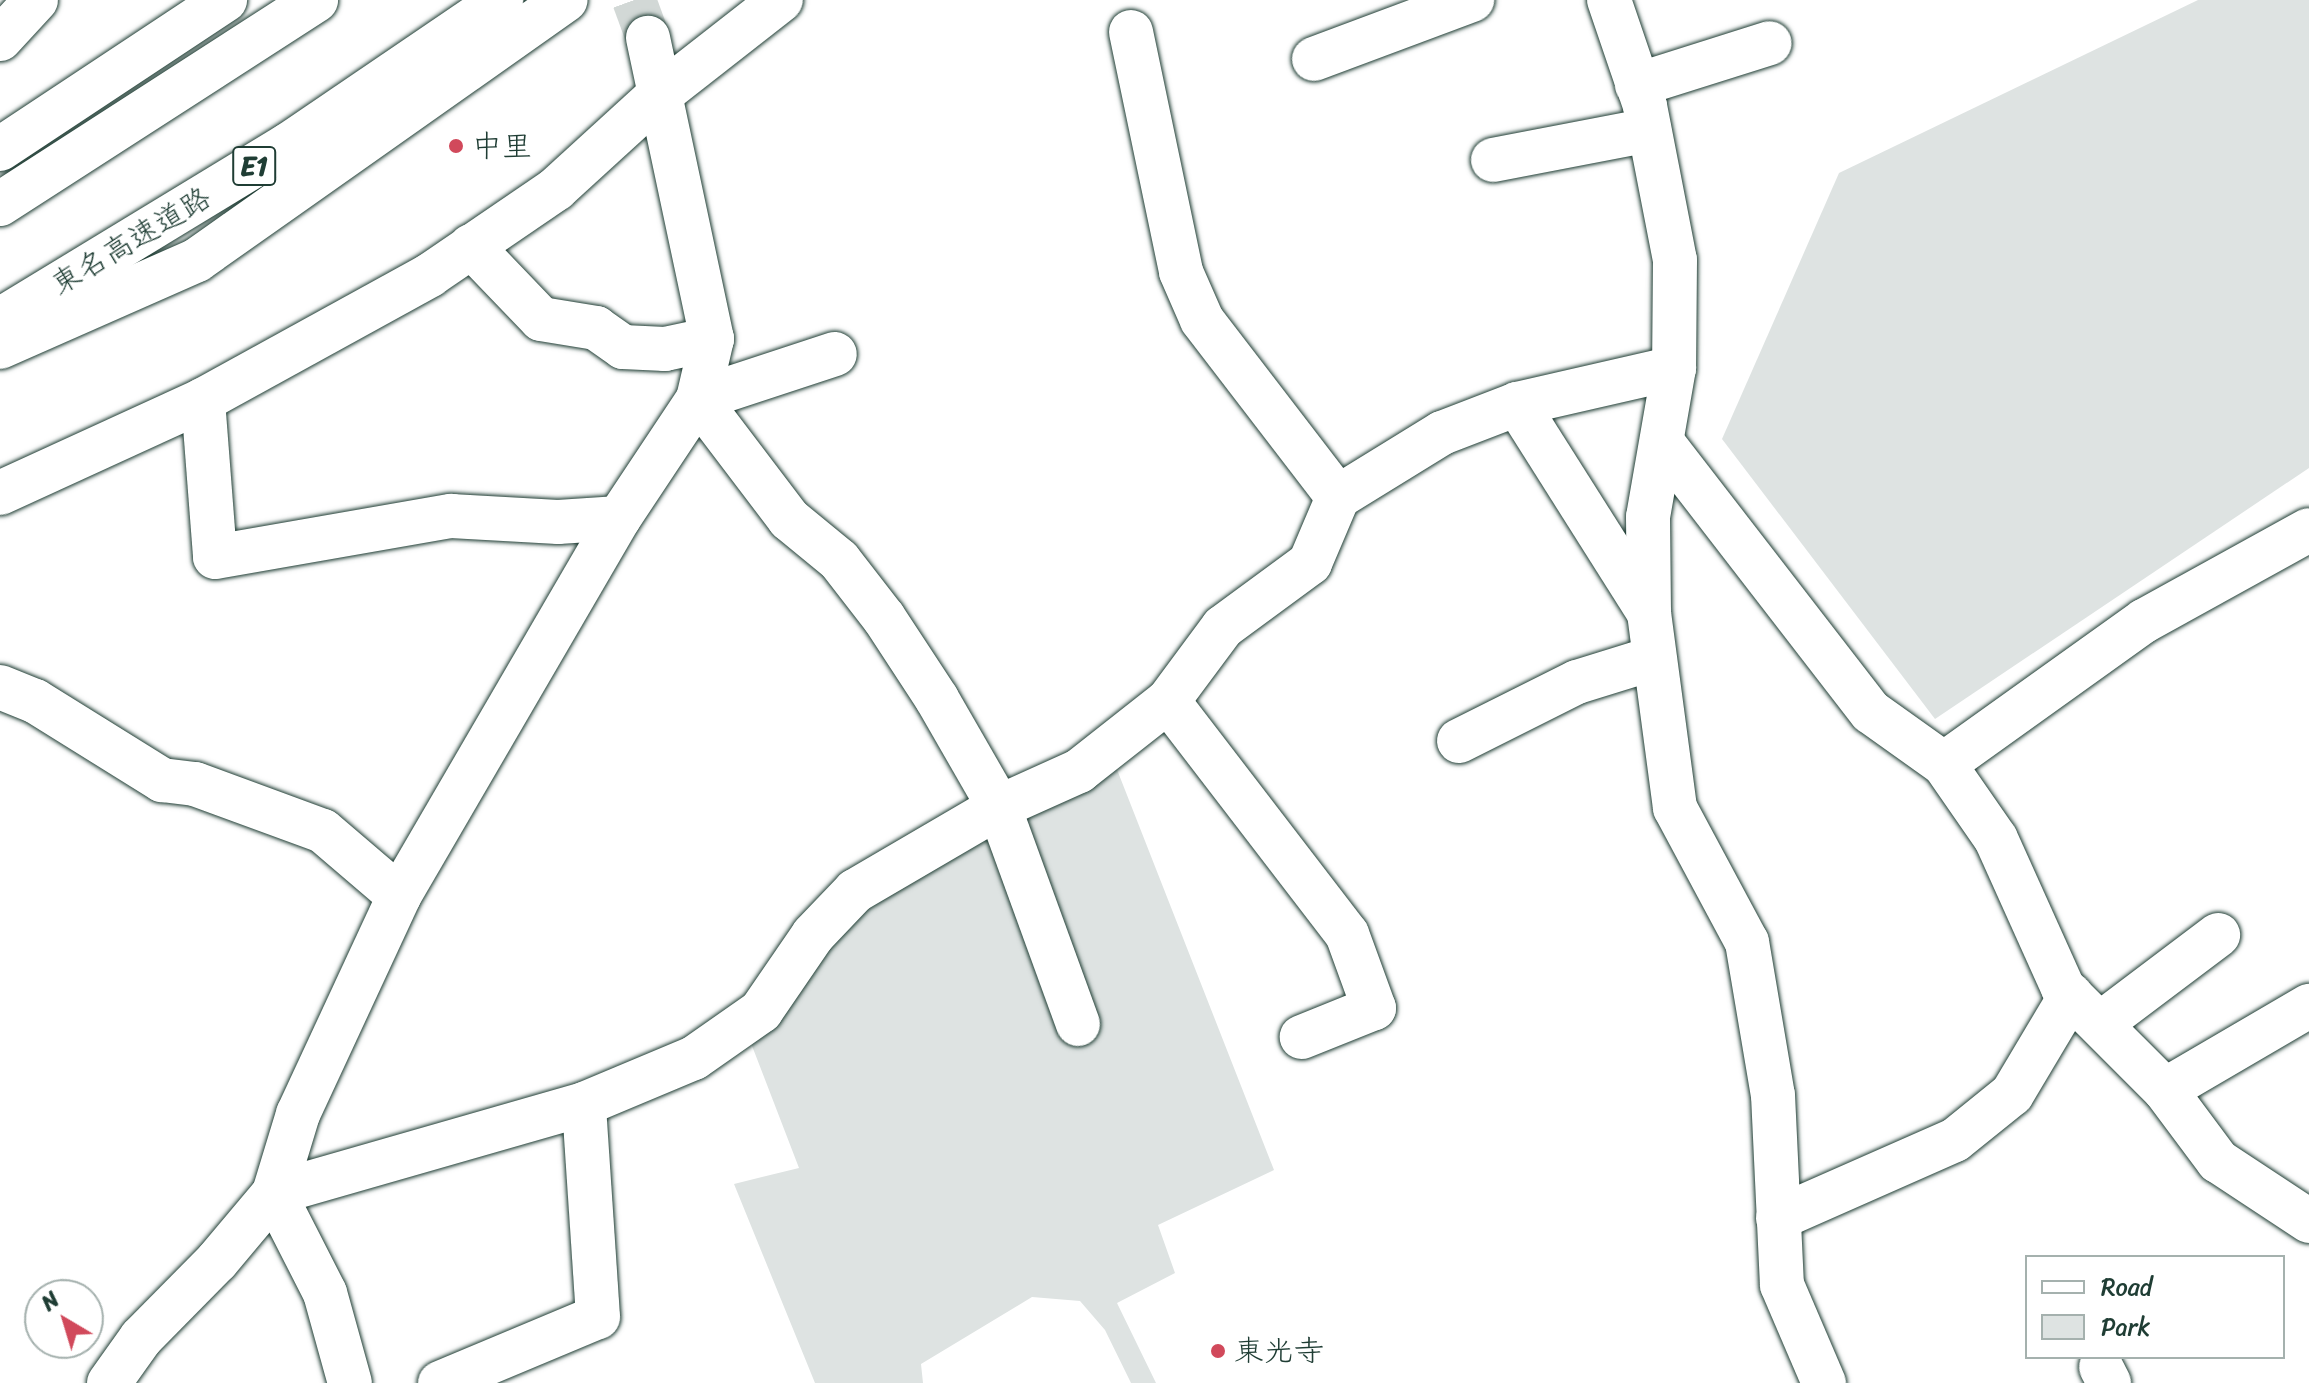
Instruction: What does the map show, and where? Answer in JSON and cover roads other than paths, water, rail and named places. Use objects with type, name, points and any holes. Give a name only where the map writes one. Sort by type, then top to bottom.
[{"type":"main road","points":[[0,39],[36,0]]},
{"type":"main road","points":[[0,149],[225,0]]},
{"type":"main road","points":[[0,204],[316,0]]},
{"type":"main road","name":"東名高速道路","points":[[0,320],[288,145],[501,0]]},
{"type":"main road","points":[[0,347],[197,260],[566,0]]},
{"type":"main road","points":[[0,493],[203,400],[430,275],[556,189],[658,96],[781,0]]},
{"type":"main road","points":[[1314,59],[1472,0]]},
{"type":"main road","points":[[1609,0],[1649,130],[1675,260],[1674,368],[1648,517],[1649,613],[1675,808],[1747,942],[1773,1095],[1782,1285],[1824,1383]]},
{"type":"main road","points":[[1131,32],[1186,284],[1202,320],[1338,497]]},
{"type":"main road","points":[[109,1383],[141,1338],[217,1261],[274,1193],[298,1114],[399,896],[619,518],[698,399],[712,339],[648,38]]},
{"type":"main road","points":[[1637,85],[1770,43]]},
{"type":"main road","points":[[1493,160],[1649,130]]},
{"type":"main road","points":[[471,246],[541,319],[596,328],[623,347],[665,349],[712,339]]},
{"type":"main road","points":[[698,399],[835,354]]},
{"type":"main road","points":[[274,1193],[584,1104],[694,1058],[761,1011],[813,935],[855,891],[999,807],[1079,771],[1168,701],[1223,627],[1310,563],[1338,497],[1442,433],[1517,404],[1674,368]]},
{"type":"main road","points":[[698,399],[789,519],[839,560],[884,618],[999,807],[1078,1024]]},
{"type":"main road","points":[[203,400],[215,557],[451,516],[558,522],[619,518]]},
{"type":"main road","points":[[1517,404],[1649,613]]},
{"type":"main road","points":[[1662,442],[1871,712],[1944,764],[1996,839],[2063,988],[2165,1090],[2218,1161],[2309,1221]]},
{"type":"main road","points":[[1944,764],[2144,621],[2309,530]]},
{"type":"main road","points":[[1459,741],[1577,682],[1654,658]]},
{"type":"main road","points":[[0,687],[35,701],[162,780],[195,784],[323,831],[399,896]]},
{"type":"main road","points":[[1168,701],[1347,934],[1374,1008],[1302,1037]]},
{"type":"main road","points":[[1778,1218],[1955,1140],[2012,1094],[2086,1010],[2218,935]]},
{"type":"main road","points":[[2165,1090],[2309,1006]]},
{"type":"main road","points":[[440,1383],[528,1366],[598,1317],[584,1104]]},
{"type":"main road","points":[[274,1193],[325,1293],[350,1383]]},
{"type":"tunnel","points":[[634,0],[648,38]]},
{"type":"place","name":"中里","points":[[456,146]]},
{"type":"place","name":"東光寺","points":[[1218,1351]]}]
